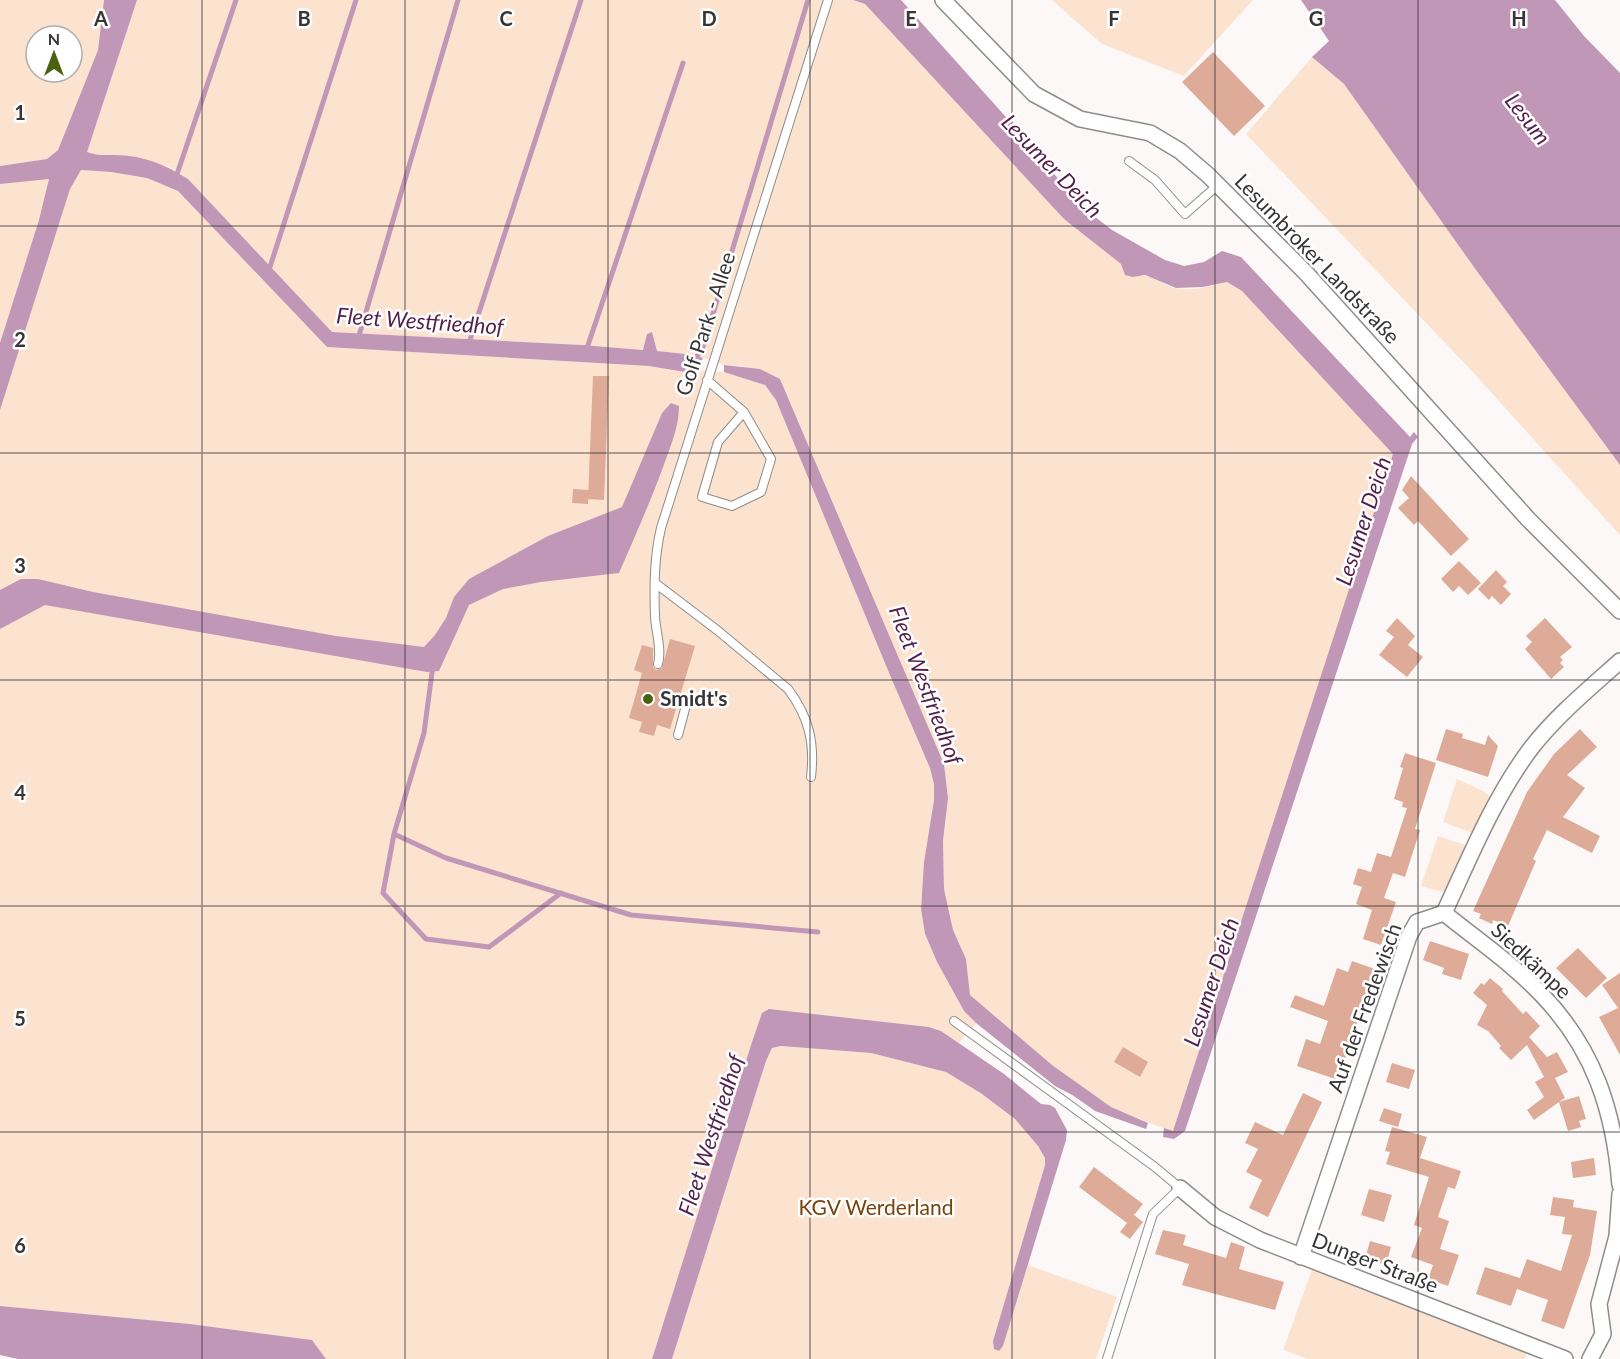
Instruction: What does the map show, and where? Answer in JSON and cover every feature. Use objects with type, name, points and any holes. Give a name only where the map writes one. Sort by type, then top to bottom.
[{"type":"street","name":"Lesumbroker Landstraße","points":[[943,0],[1034,94],[1080,119],[1150,133],[1180,151],[1218,185],[1306,273],[1528,519],[1620,611]]},
{"type":"street","points":[[1444,912],[1500,796],[1532,747],[1567,710],[1620,661]]},
{"type":"street","name":"Siedkämpe","points":[[1444,912],[1541,993],[1575,1037],[1593,1069],[1610,1114],[1620,1185]]},
{"type":"street","name":"Auf der Fredewisch","points":[[1301,1257],[1409,936],[1417,922],[1444,912]]},
{"type":"street","name":"Dunger Straße","points":[[1180,1188],[1215,1217],[1260,1240],[1565,1359]]},
{"type":"street","points":[[1590,1359],[1603,1334],[1599,1304],[1617,1236],[1620,1194]]},
{"type":"lane","name":"Golf Park - Allee","points":[[658,664],[660,657],[655,614],[654,566],[661,528],[828,0]]},
{"type":"lane","points":[[1129,161],[1155,180],[1185,213],[1218,185]]},
{"type":"lane","points":[[707,380],[744,412],[764,443],[771,459],[761,492],[732,506],[702,497],[718,442],[744,412]]},
{"type":"lane","points":[[655,583],[749,656],[788,690],[797,701],[810,729],[813,759],[811,777]]},
{"type":"lane","points":[[678,735],[685,708]]},
{"type":"lane","points":[[954,1021],[1076,1108],[1180,1188],[1153,1214],[1107,1359]]},
{"type":"green space","points":[[0,0],[104,0],[98,50],[58,150],[47,159],[0,166]]},
{"type":"green space","points":[[137,0],[853,0],[865,4],[1064,219],[1121,264],[1133,277],[1150,277],[1180,289],[1200,288],[1227,282],[1242,291],[1394,454],[1173,1132],[1111,1108],[1052,1065],[970,995],[966,959],[953,930],[944,889],[943,841],[948,798],[944,764],[780,379],[741,366],[724,365],[695,355],[657,351],[652,332],[647,334],[643,350],[332,332],[188,179],[170,167],[116,155],[99,156],[86,152]]},
{"type":"green space","points":[[1052,0],[1253,0],[1184,76],[1102,44]]},
{"type":"green space","points":[[1312,57],[1344,84],[1476,270],[1620,465],[1620,535],[1470,369],[1246,134]]},
{"type":"green space","points":[[81,170],[147,178],[178,191],[327,347],[649,366],[685,372],[696,370],[724,372],[765,385],[776,400],[930,768],[934,784],[934,800],[924,862],[921,909],[925,934],[937,962],[964,1011],[976,1023],[959,1043],[941,1031],[929,1027],[777,1010],[751,1045],[652,1359],[326,1359],[312,1340],[190,1324],[0,1306],[0,184]]},
{"type":"green space","points":[[1457,779],[1485,792],[1491,798],[1491,803],[1475,834],[1443,822]]},
{"type":"green space","points":[[1438,836],[1468,846],[1446,891],[1443,892],[1421,886]]},
{"type":"green space","name":"KGV Werderland","points":[[781,1046],[871,1053],[946,1072],[982,1094],[1015,1119],[1038,1146],[1045,1158],[1045,1165],[993,1341],[994,1349],[1003,1346],[1028,1265],[1117,1297],[1096,1359],[672,1359],[766,1061],[772,1048]]},
{"type":"green space","points":[[1313,1267],[1529,1348],[1525,1359],[1308,1359],[1283,1350]]},
{"type":"water","points":[[104,0],[137,0],[87,152],[145,159],[163,165],[188,179],[332,332],[643,350],[647,334],[652,332],[657,351],[703,358],[696,370],[685,372],[649,366],[327,347],[178,191],[147,178],[81,170],[70,189],[0,410],[0,343],[39,220],[49,179],[0,184],[0,166],[47,159],[58,150],[98,50]]},
{"type":"water","points":[[853,0],[901,0],[1014,126],[1081,206],[1112,230],[1165,260],[1184,266],[1204,262],[1222,251],[1241,257],[1410,437],[1414,432],[1418,437],[1412,444],[1185,1131],[1174,1139],[1163,1137],[1164,1128],[1173,1131],[1393,454],[1242,291],[1227,282],[1203,287],[1176,288],[1145,275],[1133,277],[1125,275],[1121,264],[1064,219],[865,4]]},
{"type":"water","name":"Lesum","points":[[1301,0],[1555,0],[1584,36],[1620,73],[1620,465],[1476,270],[1344,84],[1312,57],[1329,41]]},
{"type":"water","points":[[724,365],[760,369],[780,379],[944,764],[948,798],[943,841],[944,889],[953,930],[966,959],[970,995],[1052,1065],[1111,1107],[1148,1123],[1146,1129],[1095,1111],[1055,1086],[964,1011],[937,962],[925,934],[921,909],[924,862],[934,800],[934,784],[930,768],[776,400],[765,385],[724,372]]},
{"type":"water","points":[[671,403],[679,406],[673,438],[662,471],[619,573],[503,589],[469,605],[439,671],[427,672],[45,605],[0,629],[0,590],[21,579],[38,579],[93,592],[336,636],[424,647],[446,618],[454,597],[469,579],[548,536],[622,507],[662,413]]},
{"type":"water","points":[[769,1009],[929,1027],[941,1031],[1004,1074],[1041,1104],[1055,1108],[1067,1130],[1066,1140],[1003,1346],[999,1351],[994,1349],[993,1341],[1045,1165],[1045,1158],[1038,1146],[1015,1119],[982,1094],[946,1072],[871,1053],[781,1046],[772,1048],[766,1061],[672,1359],[652,1359],[751,1045],[762,1013]]},
{"type":"water","points":[[0,1306],[190,1324],[312,1340],[326,1359],[18,1359],[0,1355]]},
{"type":"building","points":[[1213,52],[1265,106],[1234,136],[1182,82]]},
{"type":"building","points":[[593,376],[609,376],[604,500],[588,499]]},
{"type":"building","points":[[1411,476],[1469,539],[1451,556],[1418,521],[1414,525],[1398,508],[1409,498],[1402,490]]},
{"type":"building","points":[[573,489],[589,490],[588,504],[572,503]]},
{"type":"building","points":[[1459,561],[1481,583],[1468,595],[1459,586],[1453,592],[1441,579]]},
{"type":"building","points":[[1496,570],[1507,582],[1503,586],[1511,594],[1501,605],[1492,596],[1489,600],[1478,589]]},
{"type":"building","points":[[1397,618],[1415,636],[1408,645],[1423,657],[1407,677],[1379,655],[1394,637],[1386,631]]},
{"type":"building","points":[[1545,618],[1572,647],[1560,657],[1563,660],[1560,663],[1564,667],[1551,679],[1525,649],[1532,642],[1526,636]]},
{"type":"building","points":[[670,639],[695,646],[670,729],[657,725],[654,736],[639,732],[642,722],[629,718],[642,673],[634,670],[642,645],[653,648],[653,667],[656,670],[662,668]]},
{"type":"building","points":[[1446,729],[1463,734],[1462,738],[1485,745],[1488,735],[1498,746],[1488,777],[1436,760]]},
{"type":"building","points":[[1580,729],[1597,747],[1567,775],[1585,788],[1563,817],[1600,836],[1592,853],[1547,830],[1533,859],[1536,861],[1508,926],[1493,920],[1492,924],[1479,918],[1481,914],[1473,911],[1527,792],[1554,754]]},
{"type":"building","points":[[1405,753],[1436,763],[1415,829],[1420,830],[1405,877],[1393,873],[1384,898],[1396,902],[1381,945],[1363,939],[1372,910],[1356,904],[1362,887],[1353,884],[1358,868],[1371,872],[1377,853],[1391,857],[1407,808],[1402,807],[1403,802],[1394,799]]},
{"type":"building","points":[[1430,941],[1469,954],[1461,980],[1442,974],[1444,968],[1423,960]]},
{"type":"building","points":[[1578,948],[1607,978],[1586,998],[1556,968]]},
{"type":"building","points":[[1352,961],[1375,969],[1338,1080],[1297,1066],[1306,1039],[1320,1044],[1328,1021],[1290,1007],[1295,995],[1324,1006],[1337,968],[1348,972]]},
{"type":"building","points":[[1620,973],[1620,1055],[1599,1017],[1618,1008],[1602,985]]},
{"type":"building","points":[[1490,978],[1503,989],[1502,991],[1523,1014],[1526,1011],[1540,1026],[1529,1037],[1547,1057],[1557,1052],[1568,1072],[1555,1078],[1565,1098],[1534,1120],[1527,1110],[1544,1097],[1535,1082],[1544,1077],[1527,1045],[1511,1060],[1499,1048],[1501,1046],[1488,1031],[1477,1025],[1487,1005],[1473,993],[1481,983],[1484,985]]},
{"type":"building","points":[[1123,1047],[1148,1062],[1140,1077],[1114,1062]]},
{"type":"building","points":[[1392,1063],[1415,1070],[1409,1089],[1386,1082]]},
{"type":"building","points":[[1303,1093],[1322,1102],[1268,1217],[1249,1208],[1262,1180],[1246,1172],[1258,1149],[1245,1143],[1255,1122],[1283,1135]]},
{"type":"building","points":[[1579,1096],[1586,1119],[1579,1121],[1581,1127],[1568,1131],[1559,1102]]},
{"type":"building","points":[[1384,1108],[1402,1114],[1398,1127],[1379,1121]]},
{"type":"building","points":[[1392,1127],[1427,1137],[1420,1158],[1461,1171],[1455,1189],[1448,1187],[1438,1217],[1449,1221],[1440,1249],[1459,1255],[1448,1286],[1428,1279],[1433,1265],[1411,1257],[1422,1228],[1414,1225],[1429,1177],[1386,1164],[1390,1152],[1385,1151]]},
{"type":"building","points":[[1594,1158],[1596,1175],[1573,1178],[1571,1162]]},
{"type":"building","points":[[1094,1167],[1143,1204],[1134,1215],[1143,1222],[1130,1239],[1120,1232],[1127,1223],[1079,1187]]},
{"type":"building","points":[[1369,1189],[1392,1195],[1384,1222],[1361,1215]]},
{"type":"building","points":[[1553,1197],[1574,1200],[1573,1207],[1597,1211],[1590,1255],[1564,1329],[1541,1321],[1548,1300],[1517,1289],[1511,1306],[1476,1294],[1485,1267],[1520,1278],[1527,1259],[1561,1271],[1572,1235],[1562,1234],[1565,1217],[1550,1215]]},
{"type":"building","points":[[1163,1230],[1186,1235],[1183,1245],[1226,1258],[1231,1242],[1245,1247],[1239,1269],[1284,1282],[1275,1310],[1182,1285],[1189,1264],[1155,1254]]},
{"type":"building","points":[[1370,1241],[1391,1247],[1386,1265],[1365,1259]]},
{"type":"waterway","points":[[176,177],[236,0]]},
{"type":"waterway","points":[[268,273],[356,0]]},
{"type":"waterway","points":[[358,339],[458,0]]},
{"type":"waterway","points":[[469,343],[581,0]]},
{"type":"waterway","points":[[693,361],[702,350],[808,0]]},
{"type":"waterway","points":[[586,351],[683,63]]},
{"type":"waterway","name":"Fleet Westfriedhof","points":[[433,665],[424,733],[394,834],[446,858],[631,915],[818,932]]},
{"type":"waterway","name":"Fleet Westfriedhof","points":[[394,834],[383,893],[426,939],[489,947],[561,893]]},
{"type":"place","name":"Smidt's","points":[[648,699]]},
{"type":"water label","name":"Lesumer Deich","points":[[1052,166]]},
{"type":"water label","name":"Lesumer Deich","points":[[1363,521]]},
{"type":"water label","name":"Lesumer Deich","points":[[1211,982]]}]
